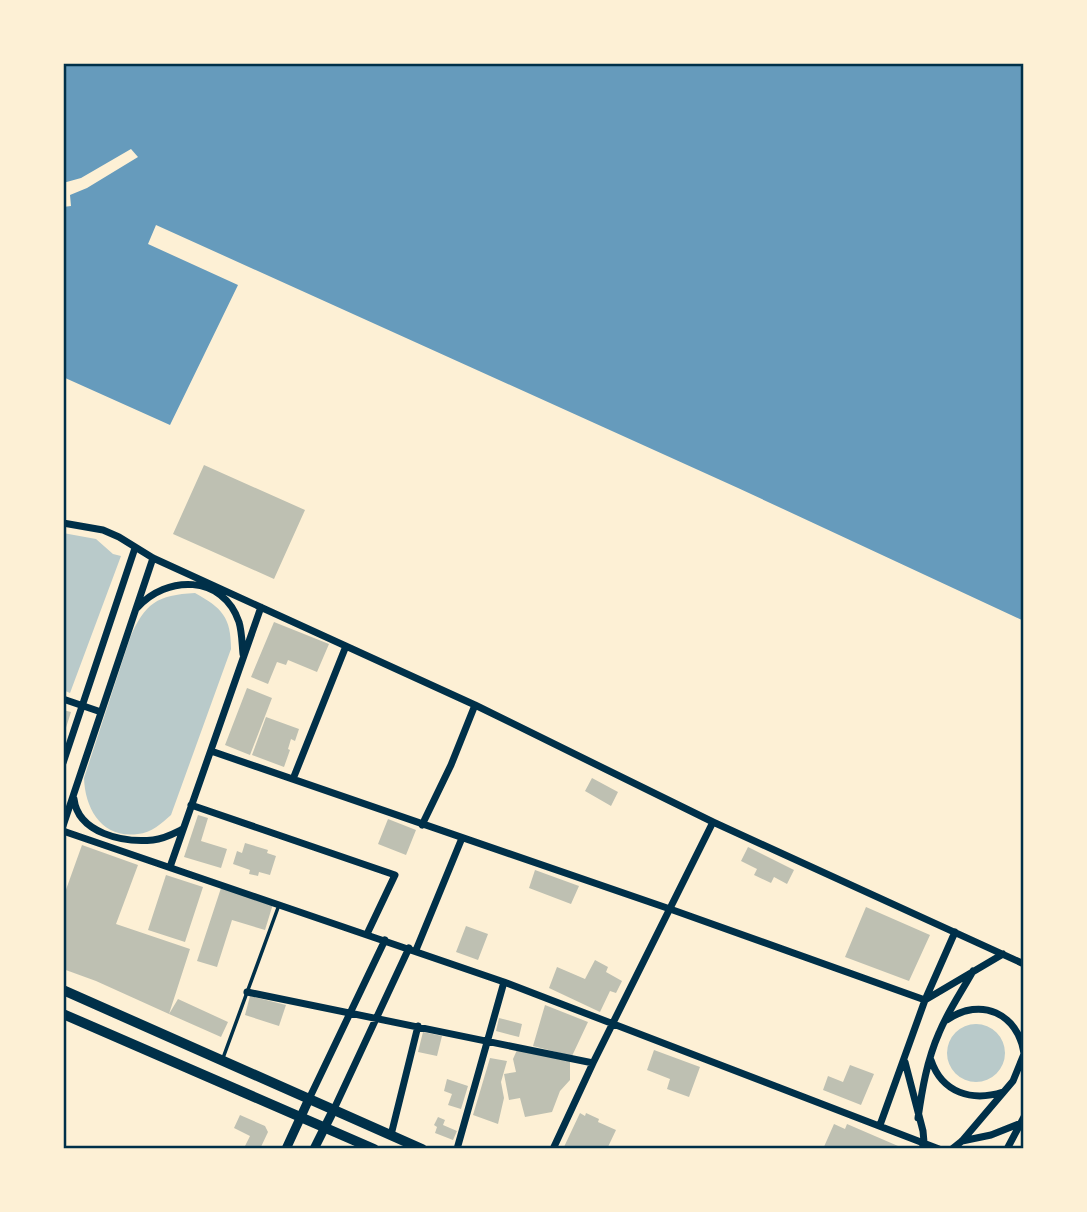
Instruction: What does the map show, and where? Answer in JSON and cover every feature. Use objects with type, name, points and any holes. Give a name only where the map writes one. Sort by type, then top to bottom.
[{"type":"main road","points":[[63,990],[422,1149]]},
{"type":"main road","points":[[63,1014],[374,1149]]},
{"type":"street","points":[[63,523],[103,530],[119,537],[153,558],[475,705],[713,822],[1024,964]]},
{"type":"street","points":[[63,763],[135,548]]},
{"type":"street","points":[[153,558],[63,828],[504,982],[880,1125],[923,1146],[939,1149]]},
{"type":"street","points":[[131,619],[138,606],[165,587],[183,584],[206,586],[221,595],[239,621],[243,659]]},
{"type":"street","points":[[170,867],[261,607]]},
{"type":"street","points":[[293,779],[346,646]]},
{"type":"street","points":[[63,699],[100,712]]},
{"type":"street","points":[[422,825],[451,765],[475,705]]},
{"type":"street","points":[[211,751],[925,1000]]},
{"type":"street","points":[[73,795],[75,809],[83,822],[111,836],[152,840],[169,836],[184,828]]},
{"type":"street","points":[[191,805],[395,876],[367,934]]},
{"type":"street","points":[[553,1149],[713,822]]},
{"type":"street","points":[[314,1149],[413,949],[463,838]]},
{"type":"street","points":[[880,1125],[925,1000],[955,932]]},
{"type":"street","points":[[286,1149],[385,940]]},
{"type":"street","points":[[925,1000],[1003,954]]},
{"type":"street","points":[[918,1118],[930,1059],[944,1022],[974,970]]},
{"type":"street","points":[[457,1149],[504,982]]},
{"type":"street","points":[[247,992],[593,1063]]},
{"type":"street","points":[[944,1022],[955,1014],[971,1009],[988,1010],[1003,1016],[1014,1026],[1022,1038],[1024,1054],[1013,1081],[953,1149]]},
{"type":"street","points":[[391,1135],[418,1026]]},
{"type":"street","points":[[930,1059],[937,1075],[959,1093],[982,1097],[1003,1092]]},
{"type":"street","points":[[904,1060],[923,1146]]},
{"type":"street","points":[[962,1141],[991,1135],[1022,1120]]},
{"type":"street","points":[[1010,1147],[1022,1120]]},
{"type":"lane","points":[[222,1060],[279,904]]},
{"type":"shaded area","points":[[63,533],[96,539],[113,554],[121,556],[70,693],[63,690]]},
{"type":"shaded area","points":[[195,593],[218,609],[227,621],[231,649],[171,815],[147,832],[115,832],[105,827],[92,811],[84,778],[130,638],[141,616],[154,603],[171,596]]},
{"type":"shaded area","points":[[976,1024],[987,1026],[1000,1037],[1005,1053],[1003,1064],[992,1077],[976,1082],[965,1080],[952,1069],[947,1053],[949,1042],[960,1029]]},
{"type":"water","points":[[63,63],[1024,63],[1024,621],[738,488],[156,225],[148,244],[238,285],[170,425],[63,377],[63,207],[71,206],[70,195],[87,188],[138,157],[131,149],[81,178],[63,183]]},
{"type":"building","points":[[204,465],[305,510],[274,579],[173,534]]},
{"type":"building","points":[[274,622],[329,644],[317,672],[288,660],[286,665],[277,662],[268,684],[251,677]]},
{"type":"building","points":[[247,688],[272,698],[250,755],[225,745]]},
{"type":"building","points":[[63,710],[71,712],[64,734],[63,733]]},
{"type":"building","points":[[266,717],[299,729],[295,741],[291,739],[284,767],[252,755]]},
{"type":"building","points":[[592,778],[618,792],[611,806],[585,791]]},
{"type":"building","points":[[198,815],[208,818],[201,841],[227,849],[221,868],[184,857]]},
{"type":"building","points":[[388,819],[416,830],[406,855],[378,844]]},
{"type":"building","points":[[245,843],[268,850],[267,853],[276,856],[270,875],[259,872],[258,876],[249,874],[250,870],[233,864],[237,851],[242,853]]},
{"type":"building","points":[[82,845],[138,865],[116,924],[190,949],[169,1014],[63,969],[63,898]]},
{"type":"building","points":[[748,847],[794,870],[787,884],[774,877],[771,883],[754,875],[757,869],[741,861]]},
{"type":"building","points":[[535,870],[579,886],[571,904],[529,888]]},
{"type":"building","points":[[166,875],[203,887],[185,942],[148,930]]},
{"type":"building","points":[[221,888],[273,904],[265,930],[232,920],[217,967],[197,961]]},
{"type":"building","points":[[866,907],[930,935],[909,981],[845,957]]},
{"type":"building","points":[[466,926],[488,934],[478,960],[456,952]]},
{"type":"building","points":[[595,960],[608,967],[606,972],[622,981],[616,993],[610,991],[600,1012],[549,988],[557,967],[585,979]]},
{"type":"building","points":[[250,996],[286,1005],[279,1026],[245,1015]]},
{"type":"building","points":[[178,999],[228,1022],[221,1037],[169,1014]]},
{"type":"building","points":[[545,1005],[588,1022],[572,1056],[533,1046]]},
{"type":"building","points":[[499,1018],[522,1024],[519,1037],[496,1031]]},
{"type":"building","points":[[423,1032],[442,1036],[437,1056],[418,1052]]},
{"type":"building","points":[[517,1050],[570,1061],[570,1080],[560,1091],[552,1112],[525,1117],[520,1098],[509,1100],[504,1074],[516,1072],[513,1059]]},
{"type":"building","points":[[654,1050],[700,1067],[689,1097],[667,1089],[670,1079],[647,1070]]},
{"type":"building","points":[[490,1058],[507,1061],[501,1082],[504,1098],[498,1124],[473,1115]]},
{"type":"building","points":[[850,1065],[874,1074],[861,1105],[823,1090],[828,1076],[843,1082]]},
{"type":"building","points":[[447,1079],[468,1086],[461,1109],[448,1105],[452,1094],[444,1091]]},
{"type":"building","points":[[580,1113],[599,1119],[598,1122],[616,1130],[607,1149],[563,1149]]},
{"type":"building","points":[[240,1115],[265,1126],[268,1132],[260,1149],[245,1146],[250,1136],[234,1128]]},
{"type":"building","points":[[438,1117],[445,1120],[443,1125],[457,1131],[453,1140],[435,1133],[437,1127],[434,1125]]},
{"type":"building","points":[[834,1124],[845,1129],[847,1124],[905,1149],[823,1149]]}]
